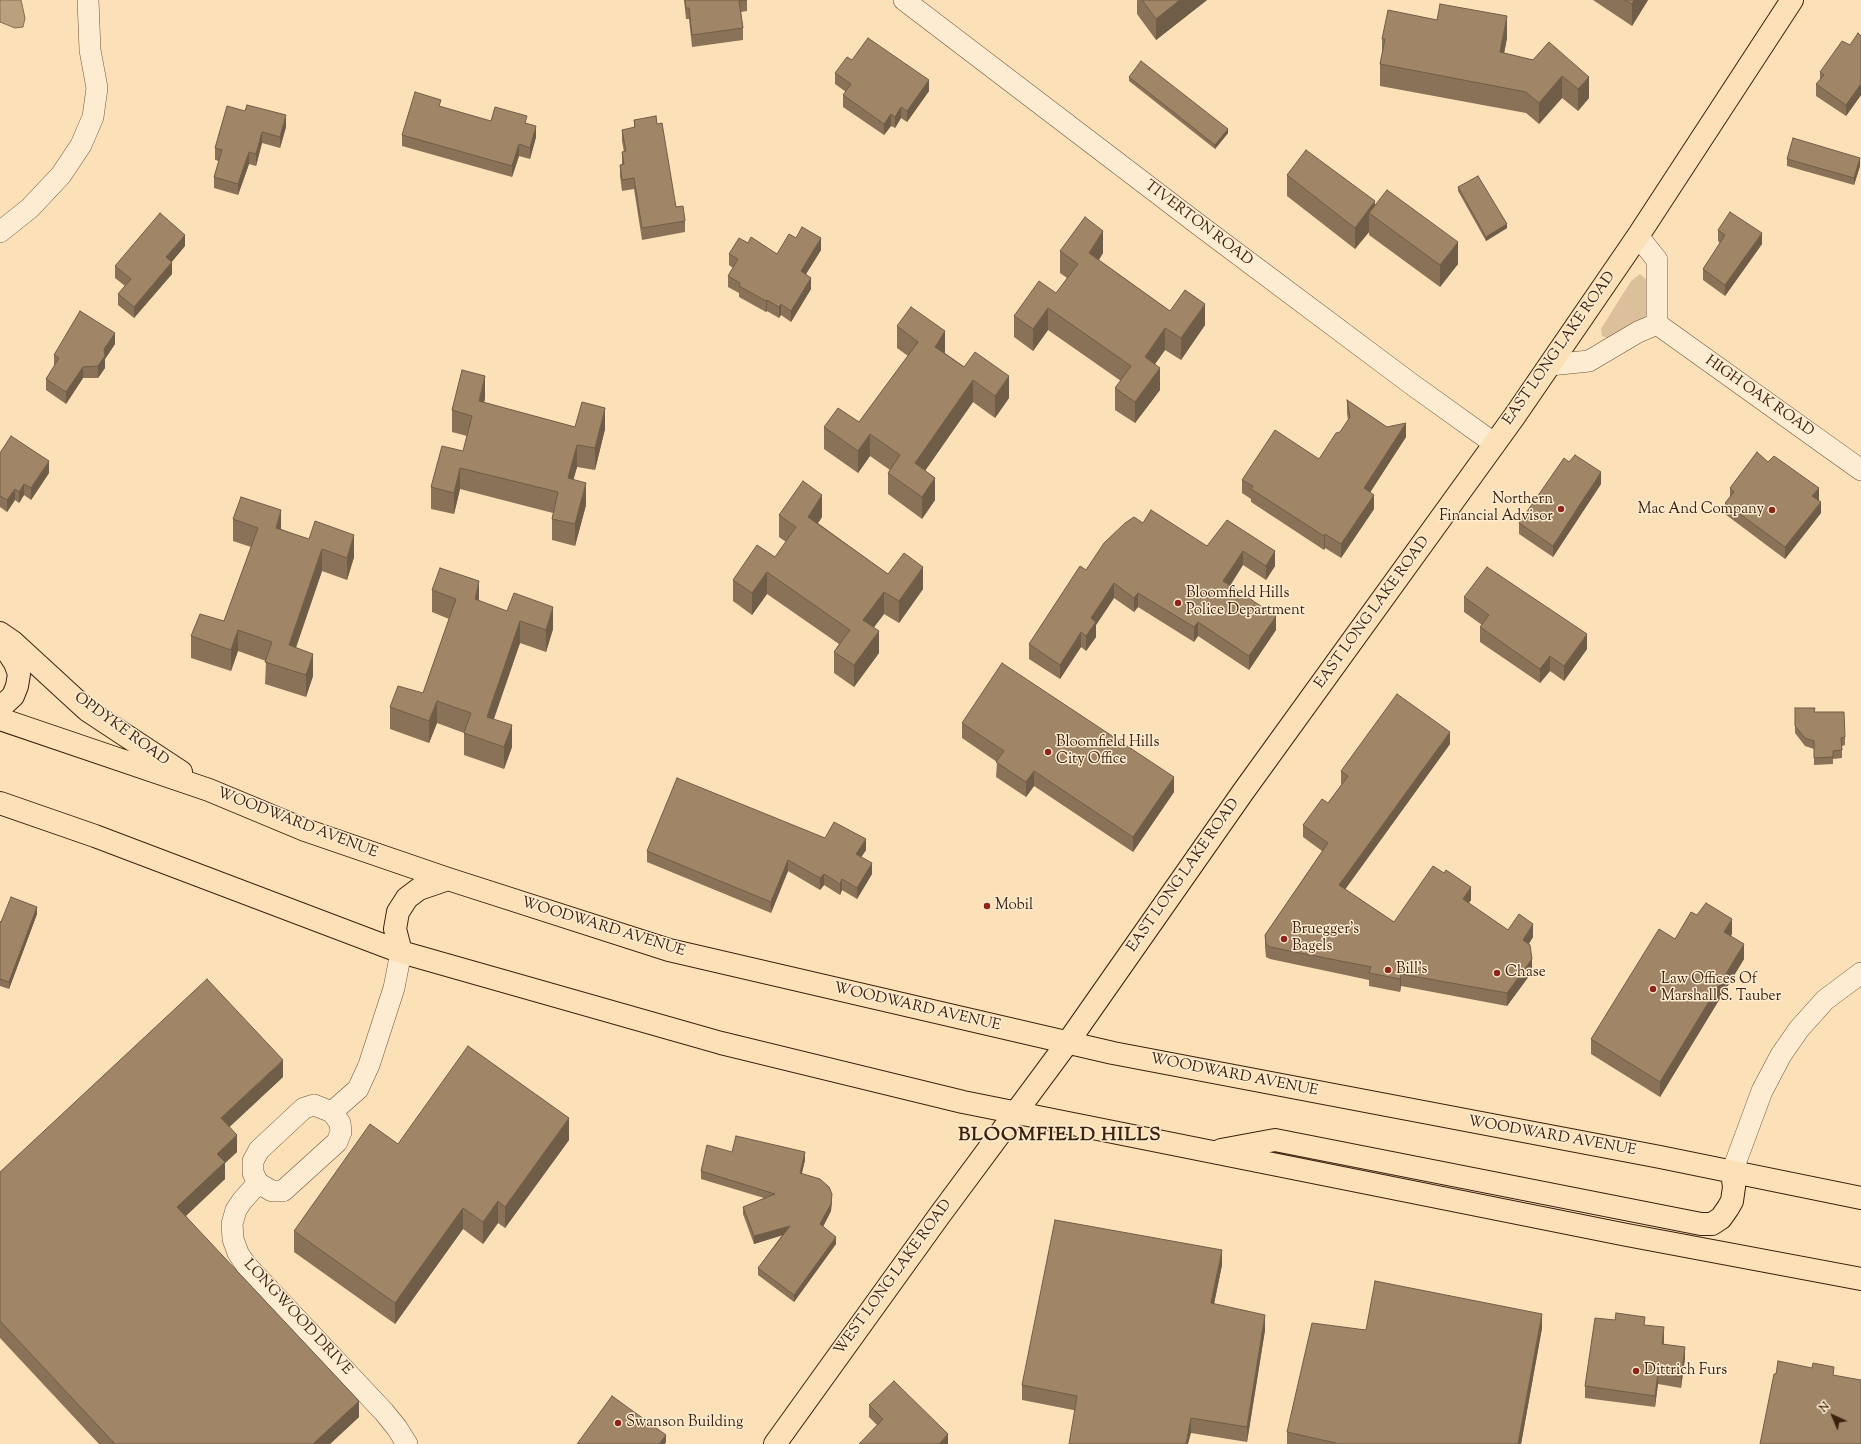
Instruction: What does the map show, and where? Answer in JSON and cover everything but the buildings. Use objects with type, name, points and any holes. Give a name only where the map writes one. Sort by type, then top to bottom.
[{"type":"main road","name":"EAST LONG LAKE ROAD","points":[[1015,1113],[1068,1042],[1243,792],[1495,444],[1638,236],[1792,0]]},
{"type":"main road","name":"OPDYKE ROAD","points":[[0,633],[13,642],[87,710],[209,790]]},
{"type":"main road","points":[[0,640],[15,663],[19,674],[17,686],[13,696],[0,708]]},
{"type":"main road","name":"WOODWARD AVENUE","points":[[0,719],[209,790],[305,830],[669,950],[1113,1053],[1660,1157],[1861,1198]]},
{"type":"main road","points":[[0,803],[95,836],[401,952],[721,1043],[963,1102],[1015,1113],[1627,1235],[1861,1279]]},
{"type":"main road","points":[[401,952],[395,929],[398,912],[407,898],[419,889],[448,878]]},
{"type":"main road","name":"WEST LONG LAKE ROAD","points":[[775,1444],[851,1337],[1015,1113]]},
{"type":"main road","points":[[1210,1152],[1275,1140],[1701,1224],[1712,1224],[1721,1218],[1728,1208],[1732,1201],[1734,1187],[1732,1172]]},
{"type":"street","points":[[0,232],[30,208],[61,175],[81,145],[93,117],[97,88],[90,50],[88,0]]},
{"type":"street","name":"TIVERTON ROAD","points":[[904,0],[1271,278],[1495,444]]},
{"type":"street","points":[[1550,365],[1589,362],[1638,332],[1657,324],[1657,260],[1638,236]]},
{"type":"street","name":"HIGH OAK ROAD","points":[[1657,324],[1861,470]]},
{"type":"street","points":[[332,1112],[358,1089],[369,1065],[394,988],[401,952]]},
{"type":"street","points":[[1732,1172],[1762,1091],[1788,1044],[1825,1000],[1861,973]]},
{"type":"street","points":[[314,1105],[332,1112],[340,1123],[341,1132],[337,1142],[283,1191],[272,1191],[258,1183],[253,1173],[253,1161],[259,1150],[304,1108],[314,1105]]},
{"type":"street","name":"LONGWOOD DRIVE","points":[[258,1183],[236,1210],[232,1224],[233,1239],[238,1253],[246,1265],[384,1412],[397,1428],[406,1444]]},
{"type":"shaded area","points":[[0,0],[21,0],[25,18],[23,27],[15,28],[0,22]]},
{"type":"shaded area","points":[[1640,274],[1650,283],[1645,322],[1610,339],[1602,336],[1601,329],[1631,281]]},
{"type":"place","name":"Northern Financial Advisor","points":[[1561,509]]},
{"type":"place","name":"Mac And Company","points":[[1772,510]]},
{"type":"place","name":"Bloomfield Hills Police Department","points":[[1178,603]]},
{"type":"place","name":"Bloomfield Hills City Office","points":[[1048,752]]},
{"type":"place","name":"Mobil","points":[[987,906]]},
{"type":"place","name":"Bruegger's Bagels","points":[[1284,939]]},
{"type":"place","name":"Bill's","points":[[1388,970]]},
{"type":"place","name":"Chase","points":[[1497,973]]},
{"type":"place","name":"Law Offices Of Marshall S. Tauber","points":[[1653,989]]},
{"type":"place","name":"Dittrich Furs","points":[[1636,1371]]},
{"type":"place","name":"Swanson Building","points":[[618,1423]]},
{"type":"district","name":"BLOOMFIELD HILLS","points":[[1060,1137]]}]
